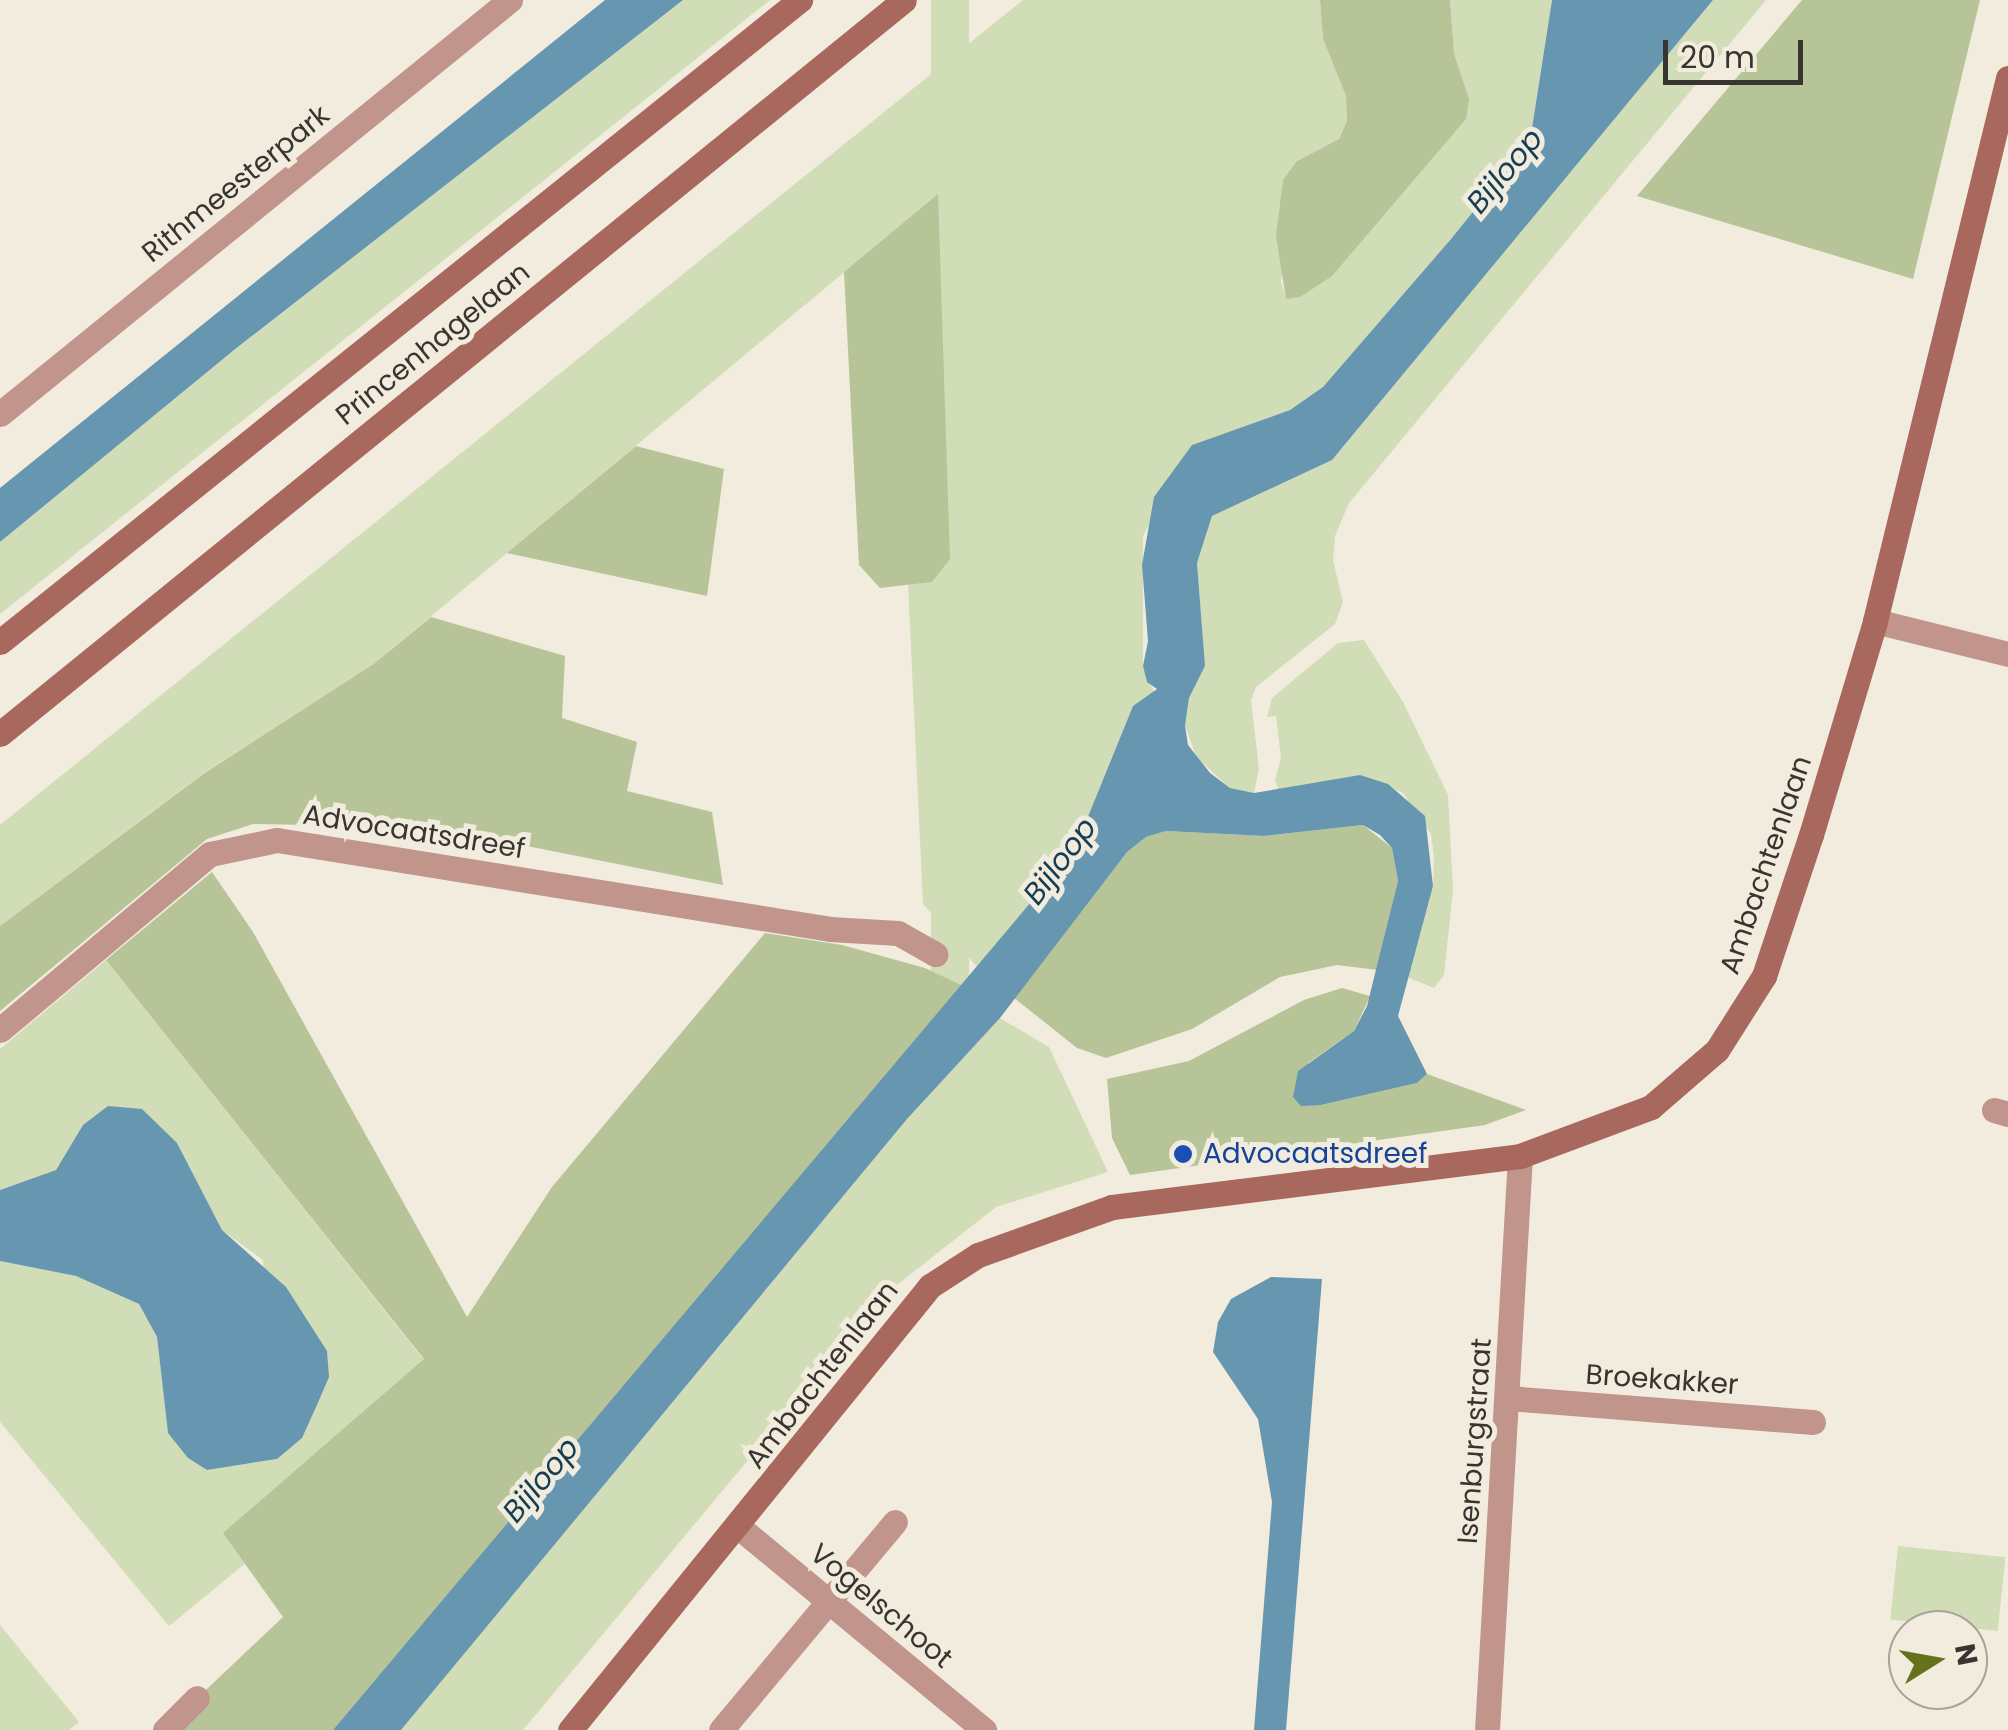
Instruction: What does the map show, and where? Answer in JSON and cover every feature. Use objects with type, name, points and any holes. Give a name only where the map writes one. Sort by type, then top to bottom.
[{"type":"street","name":"Rithmeesterpark","points":[[0,414],[510,0]]},
{"type":"street","name":"Princenhagelaan","points":[[0,642],[800,0]]},
{"type":"street","name":"Princenhagelaan","points":[[0,734],[904,0]]},
{"type":"street","name":"Ambachtenlaan","points":[[570,1730],[740,1528],[930,1286],[978,1254],[1112,1206],[1520,1156],[1602,1131],[1672,1094],[1742,1014],[1772,956],[1875,621],[2008,78]]},
{"type":"street","points":[[1875,621],[2008,654]]},
{"type":"street","name":"Advocaatsdreef","points":[[0,1030],[210,854],[277,840],[830,929],[898,933],[935,954]]},
{"type":"street","name":"Isenburgstraat","points":[[1487,1730],[1520,1156]]},
{"type":"street","name":"Broekakker","points":[[1508,1398],[1813,1422]]},
{"type":"street","points":[[722,1730],[895,1522]]},
{"type":"street","name":"Vogelschoot","points":[[740,1528],[984,1730]]},
{"type":"street","points":[[165,1730],[197,1698]]},
{"type":"green space","points":[[683,0],[770,0],[0,614],[0,542],[234,350]]},
{"type":"green space","points":[[931,0],[969,0],[969,1199],[931,1199]]},
{"type":"green space","points":[[1023,0],[1320,0],[1323,39],[1346,96],[1347,121],[1339,139],[1297,161],[1281,282],[1286,298],[1469,99],[1454,53],[1450,0],[1552,0],[1530,141],[1451,239],[1323,387],[1290,410],[1192,445],[1143,536],[1143,666],[1155,694],[1133,706],[1074,851],[979,969],[923,904],[908,585],[932,581],[950,558],[937,195],[375,663],[202,774],[0,926],[0,825]]},
{"type":"green space","points":[[1320,0],[1450,0],[1454,53],[1469,99],[1466,119],[1332,276],[1300,297],[1286,299],[1276,236],[1283,180],[1297,161],[1339,139],[1347,121],[1346,96],[1323,39]]},
{"type":"green space","points":[[1713,0],[1766,0],[1349,503],[1335,536],[1333,560],[1343,602],[1335,624],[1256,687],[1251,700],[1259,769],[1254,793],[1230,788],[1197,758],[1185,726],[1189,698],[1205,666],[1197,563],[1212,516],[1332,460]]},
{"type":"green space","points":[[1802,0],[1980,0],[1913,279],[1637,196]]},
{"type":"green space","points":[[938,194],[950,559],[932,582],[880,588],[859,565],[844,272]]},
{"type":"green space","points":[[636,446],[724,469],[707,596],[507,553]]},
{"type":"green space","points":[[431,617],[565,656],[562,718],[637,742],[627,791],[712,812],[723,885],[431,827],[253,824],[207,839],[0,1011],[0,926],[203,774],[375,663]]},
{"type":"green space","points":[[1364,640],[1403,702],[1448,795],[1453,890],[1444,975],[1434,988],[1407,977],[1433,886],[1434,857],[1431,834],[1403,793],[1360,775],[1279,791],[1275,780],[1281,758],[1276,716],[1267,717],[1272,698],[1338,643]]},
{"type":"green space","points":[[1363,825],[1392,848],[1398,881],[1378,970],[1337,965],[1280,977],[1192,1029],[1106,1058],[1077,1048],[1013,997],[1127,852],[1146,837],[1166,831],[1264,836]]},
{"type":"green space","points":[[212,872],[253,932],[467,1317],[552,1187],[765,933],[842,945],[925,968],[963,986],[333,1730],[174,1730],[170,1724],[283,1617],[223,1533],[424,1359],[106,960]]},
{"type":"green space","points":[[106,960],[424,1360],[224,1533],[247,1562],[169,1626],[0,1422],[0,1261],[76,1276],[139,1304],[157,1337],[168,1433],[207,1470],[277,1459],[263,1260],[222,1230],[177,1143],[83,1125],[56,1170],[0,1190],[0,1049]]},
{"type":"green space","points":[[1342,988],[1370,996],[1354,1031],[1308,1063],[1321,1105],[1417,1083],[1427,1074],[1526,1110],[1485,1125],[1130,1175],[1112,1138],[1107,1079],[1189,1061],[1304,1000]]},
{"type":"green space","points":[[1000,1018],[1049,1047],[1108,1172],[996,1207],[888,1292],[523,1730],[401,1730],[907,1119]]},
{"type":"green space","points":[[1898,1546],[2005,1557],[1998,1631],[1988,1630],[1988,1610],[1891,1610]]},
{"type":"green space","points":[[0,1625],[79,1722],[69,1730],[0,1730]]},
{"type":"water","points":[[605,0],[683,0],[234,350],[0,542],[0,488]]},
{"type":"water","points":[[1552,0],[1713,0],[1332,460],[1212,516],[1197,563],[1205,666],[1189,698],[1185,726],[1188,745],[1210,773],[1230,788],[1254,793],[1360,775],[1388,784],[1425,816],[1433,886],[1398,1016],[1427,1074],[1417,1083],[1321,1105],[1301,1106],[1293,1097],[1298,1071],[1354,1031],[1367,1006],[1398,881],[1392,848],[1380,835],[1363,825],[1264,836],[1166,831],[1146,837],[1127,852],[1000,1018],[907,1119],[401,1730],[333,1730],[1074,851],[1133,706],[1157,689],[1147,682],[1143,666],[1148,641],[1142,565],[1154,497],[1192,445],[1290,410],[1323,387],[1530,141]]},
{"type":"water","points":[[108,1106],[142,1109],[177,1143],[222,1230],[286,1287],[327,1351],[329,1377],[302,1438],[277,1459],[207,1470],[188,1458],[168,1433],[157,1337],[139,1304],[76,1276],[0,1261],[0,1190],[56,1170],[83,1125]]},
{"type":"water","points":[[1271,1277],[1322,1279],[1286,1730],[1254,1730],[1272,1502],[1258,1419],[1213,1352],[1218,1322],[1231,1299]]},
{"type":"place","name":"Advocaatsdreef","points":[[1183,1154]]},
{"type":"water label","name":"Bijloop","points":[[1505,171]]},
{"type":"water label","name":"Bijloop","points":[[1060,861]]},
{"type":"water label","name":"Bijloop","points":[[541,1480]]}]
